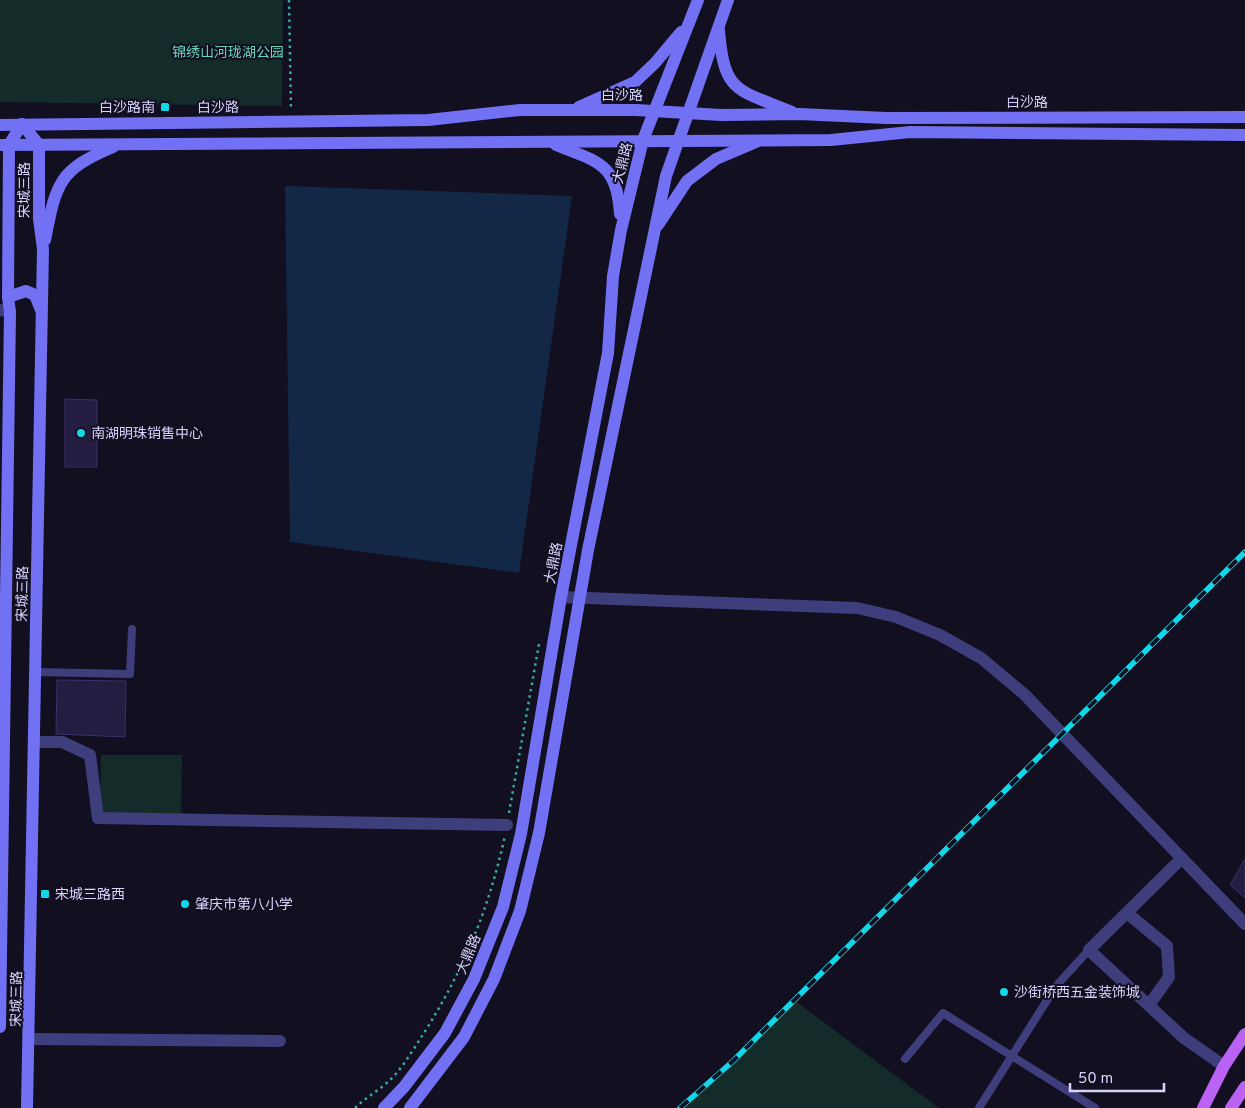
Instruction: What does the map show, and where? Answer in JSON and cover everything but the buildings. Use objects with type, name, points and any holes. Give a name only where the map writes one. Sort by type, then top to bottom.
[{"type":"main road","name":"大鼎路","points":[[384,1108],[404,1086],[445,1032],[474,980],[503,907],[521,834],[562,598],[608,353],[613,276],[622,230],[643,140],[698,0]]},
{"type":"main road","points":[[410,1108],[464,1037],[494,979],[520,911],[539,833],[579,598],[666,176],[728,0]]},
{"type":"main road","points":[[572,110],[635,82],[655,63],[688,24]]},
{"type":"main road","points":[[718,24],[723,67],[729,79],[739,89],[799,114]]},
{"type":"main road","name":"白沙路","points":[[0,124],[428,120],[520,110],[654,110],[721,115],[799,114],[886,118],[1245,117]]},
{"type":"main road","name":"宋城三路","points":[[0,1027],[5,311],[8,298],[9,217],[5,145],[22,124],[39,146],[39,219],[43,249],[30,1039],[27,1108]]},
{"type":"main road","points":[[5,145],[831,140],[910,132],[1245,135]]},
{"type":"main road","points":[[654,232],[687,181],[716,159],[762,139]]},
{"type":"main road","points":[[551,143],[596,161],[606,169],[619,190],[622,230]]},
{"type":"main road","points":[[43,249],[55,192],[66,174],[94,155],[120,144]]},
{"type":"main road","points":[[0,193],[9,217]]},
{"type":"main road","points":[[8,298],[26,290],[35,295],[42,312]]},
{"type":"main road","points":[[1203,1108],[1224,1066],[1245,1034]]},
{"type":"main road","points":[[1193,1108],[1215,1082]]},
{"type":"main road","points":[[1231,1108],[1245,1087]]},
{"type":"main road","points":[[1240,1108],[1245,1096]]},
{"type":"street","points":[[562,598],[857,608],[896,617],[940,635],[981,658],[1024,694],[1245,924]]},
{"type":"street","points":[[35,742],[62,742],[90,755],[98,818],[507,825]]},
{"type":"street","points":[[1182,858],[1089,950],[1184,1038],[1224,1066]]},
{"type":"street","points":[[1127,913],[1167,946],[1169,977],[1149,1005]]},
{"type":"street","points":[[30,1039],[280,1041]]},
{"type":"lane","points":[[36,672],[130,674],[132,629]]},
{"type":"lane","points":[[979,1108],[1056,986],[1089,950]]},
{"type":"lane","points":[[904,1059],[943,1013],[1095,1108]]},
{"type":"path","points":[[289,0],[291,121]]},
{"type":"path","points":[[355,1108],[391,1079],[408,1058],[441,1006],[486,911],[507,825],[540,641]]},
{"type":"green space","name":"锦绣山河珑湖公园","points":[[0,0],[283,0],[282,106],[0,102]]},
{"type":"green space","points":[[101,755],[182,755],[181,814],[100,813]]},
{"type":"green space","points":[[794,1000],[939,1108],[680,1108],[732,1062]]},
{"type":"water","points":[[285,186],[572,196],[519,573],[290,542]]},
{"type":"railway","points":[[680,1108],[732,1062],[1245,552]]},
{"type":"place","name":"白沙路南","points":[[165,107]]},
{"type":"place","name":"南湖明珠销售中心","points":[[81,433]]},
{"type":"place","name":"宋城三路西","points":[[45,894]]},
{"type":"place","name":"肇庆市第八小学","points":[[185,904]]},
{"type":"place","name":"沙街桥西五金装饰城","points":[[1004,992]]}]
